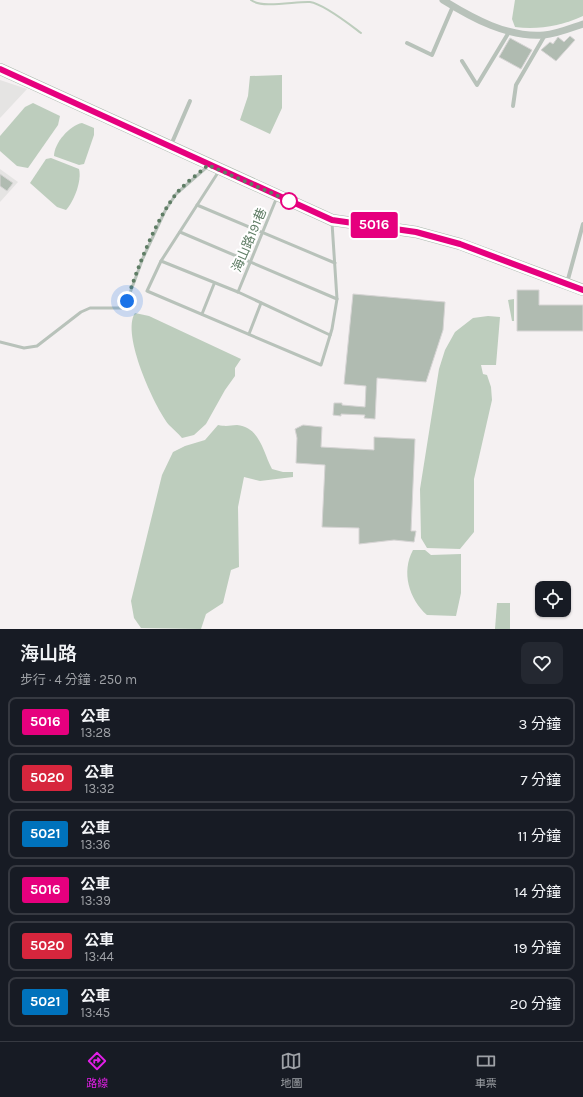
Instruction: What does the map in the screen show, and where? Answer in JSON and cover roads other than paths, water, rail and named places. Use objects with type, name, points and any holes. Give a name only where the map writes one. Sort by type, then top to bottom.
[{"type":"main road","points":[[0,69],[208,165],[220,169],[332,220],[416,232],[460,244],[583,290]]},
{"type":"street","points":[[443,0],[509,32],[545,35],[583,24]]},
{"type":"street","points":[[407,43],[432,55],[453,6]]},
{"type":"street","points":[[462,62],[477,85],[509,32]]},
{"type":"street","points":[[513,106],[516,85],[545,35]]},
{"type":"street","points":[[170,147],[190,101]]},
{"type":"street","points":[[567,284],[583,224]]},
{"type":"lane","points":[[0,342],[24,348],[37,346],[81,312],[90,308],[121,308],[127,301],[136,275],[165,211],[176,194],[208,165]]},
{"type":"lane","points":[[220,169],[161,261],[147,291],[321,365],[330,335],[336,299],[332,220]]},
{"type":"lane","name":"海山路191巷","points":[[238,292],[278,195]]},
{"type":"lane","points":[[197,205],[335,264]]},
{"type":"lane","points":[[180,232],[336,299]]},
{"type":"lane","points":[[161,261],[214,284],[238,292],[330,335]]},
{"type":"lane","points":[[202,314],[214,284]]},
{"type":"lane","points":[[249,334],[261,303]]},
{"type":"waterway","points":[[251,0],[256,3],[263,4],[310,2],[322,6],[361,33]]}]
